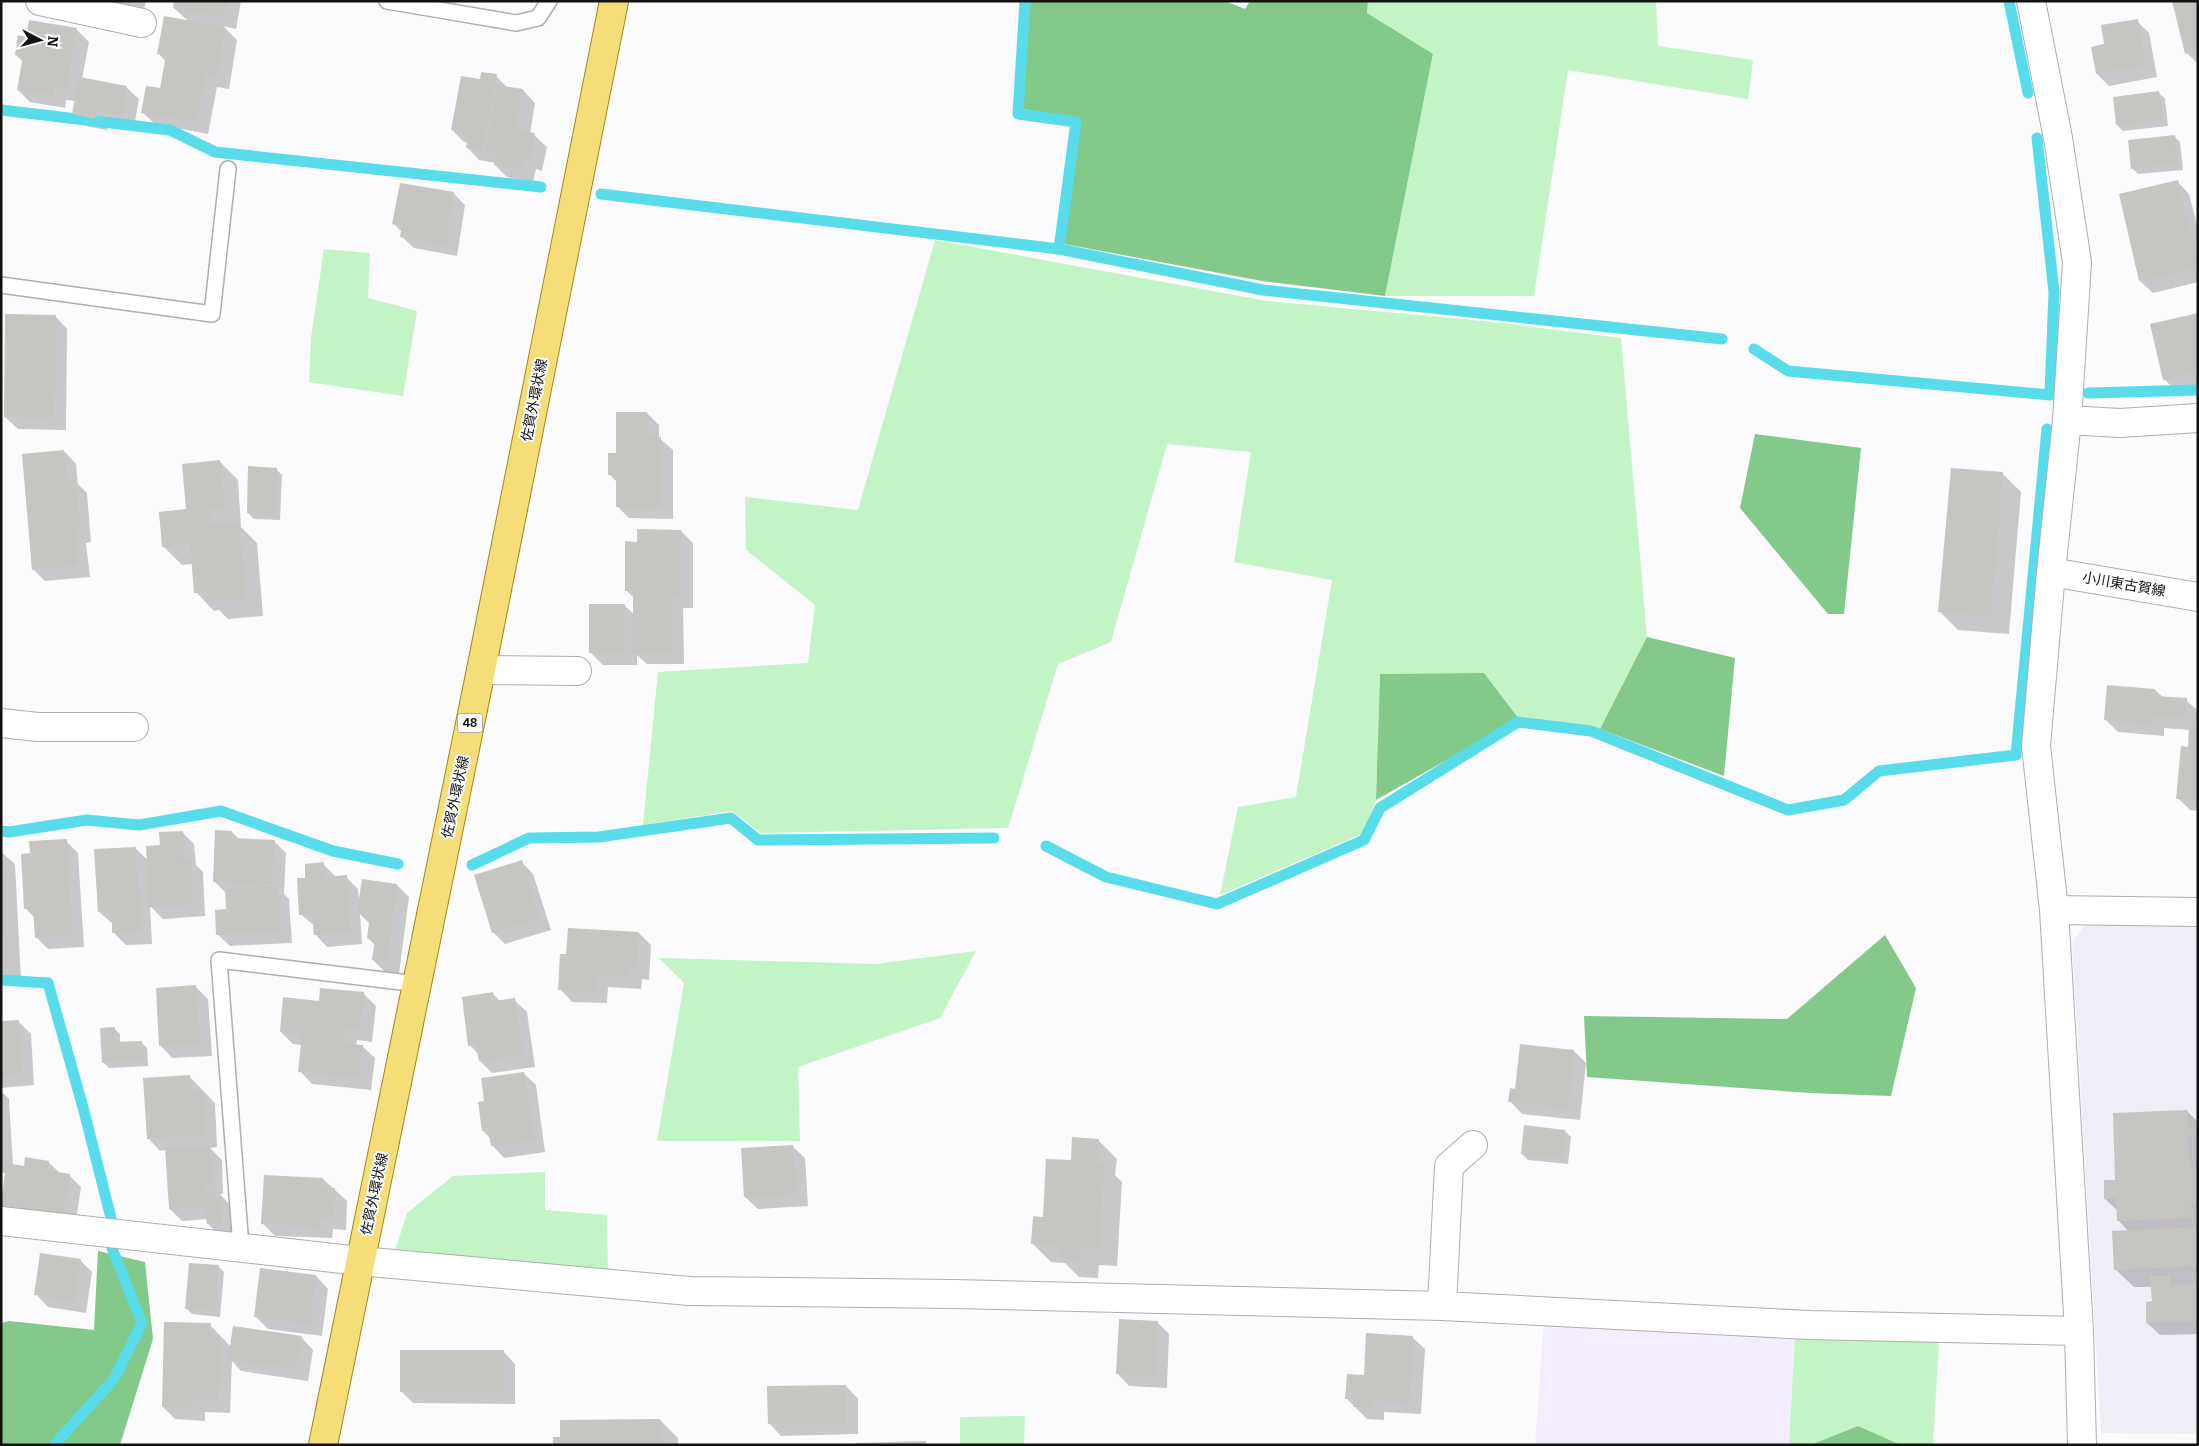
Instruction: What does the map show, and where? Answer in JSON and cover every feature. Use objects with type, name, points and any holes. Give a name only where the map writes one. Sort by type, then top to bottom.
[{"type":"main road","name":"佐賀外環状線","points":[[323,1445],[481,670],[614,1]]},
{"type":"street","points":[[40,1],[142,23]]},
{"type":"street","points":[[2031,1],[2058,138],[2077,262],[2067,420],[2051,572],[2036,746],[2054,910],[2079,1332],[2082,1445]]},
{"type":"street","points":[[2067,420],[2120,423],[2198,418]]},
{"type":"street","name":"小川東古賀線","points":[[2051,572],[2198,596]]},
{"type":"street","points":[[481,670],[577,671]]},
{"type":"street","points":[[1,723],[38,727],[134,728]]},
{"type":"street","points":[[2054,910],[2198,912]]},
{"type":"street","points":[[1442,1306],[1449,1166],[1472,1145]]},
{"type":"street","points":[[1,1221],[360,1261],[689,1291],[954,1294],[1442,1306],[1809,1325],[2079,1332]]},
{"type":"lane","points":[[387,1],[516,23],[538,18],[549,1]]},
{"type":"lane","points":[[1,285],[212,314],[228,169]]},
{"type":"lane","points":[[241,1247],[219,960],[417,984]]},
{"type":"shaded area","points":[[2088,921],[2198,924],[2198,1434],[2101,1433],[2072,942]]},
{"type":"shaded area","points":[[1544,1320],[1795,1335],[1789,1445],[1535,1445]]},
{"type":"green space","points":[[1028,1],[1225,1],[1245,9],[1250,1],[1368,1],[1367,13],[1433,54],[1385,296],[1262,281],[1064,244],[1079,118],[1022,109]]},
{"type":"green space","points":[[1368,1],[1656,1],[1658,46],[1753,60],[1748,99],[1568,70],[1534,296],[1385,296],[1433,55],[1367,13]]},
{"type":"green space","points":[[935,240],[1267,301],[1483,321],[1621,338],[1647,637],[1600,729],[1519,719],[1484,673],[1380,674],[1376,800],[1364,833],[1220,895],[1238,807],[1296,797],[1332,580],[1234,562],[1251,452],[1167,444],[1111,642],[1058,664],[1008,828],[761,833],[732,811],[643,825],[658,672],[808,663],[815,605],[746,550],[745,497],[858,510]]},
{"type":"green space","points":[[324,249],[370,253],[368,298],[417,311],[403,396],[309,382],[311,338]]},
{"type":"green space","points":[[1755,434],[1861,448],[1844,614],[1828,614],[1740,508]]},
{"type":"green space","points":[[1647,637],[1735,658],[1724,776],[1600,729]]},
{"type":"green space","points":[[1484,673],[1519,719],[1376,800],[1380,674]]},
{"type":"green space","points":[[1885,935],[1916,988],[1891,1096],[1810,1093],[1587,1077],[1584,1016],[1787,1019]]},
{"type":"green space","points":[[976,951],[940,1018],[798,1067],[800,1141],[657,1141],[684,983],[659,958],[876,964]]},
{"type":"green space","points":[[545,1172],[545,1210],[607,1215],[608,1275],[395,1251],[407,1213],[453,1176]]},
{"type":"green space","points":[[98,1251],[145,1262],[153,1339],[120,1445],[1,1445],[1,1323],[9,1321],[94,1330]]},
{"type":"green space","points":[[1795,1335],[1939,1341],[1933,1445],[1901,1445],[1858,1426],[1810,1445],[1789,1445]]},
{"type":"green space","points":[[1025,1416],[1024,1445],[960,1445],[960,1417]]},
{"type":"green space","points":[[1858,1426],[1901,1445],[1810,1445]]},
{"type":"building","points":[[174,1],[227,1],[224,17],[173,8]]},
{"type":"building","points":[[2172,1],[2198,1],[2198,51],[2185,54]]},
{"type":"building","points":[[164,16],[225,27],[217,77],[205,75],[196,122],[141,113],[146,86],[160,88],[166,56],[157,54]]},
{"type":"building","points":[[2138,19],[2145,65],[2096,74],[2091,47],[2104,44],[2101,25]]},
{"type":"building","points":[[29,20],[77,28],[66,90],[54,88],[53,96],[17,90],[23,56],[15,55],[18,35],[26,37]]},
{"type":"building","points":[[481,72],[497,74],[483,151],[466,148],[468,133],[451,130],[461,76],[480,79]]},
{"type":"building","points":[[79,77],[127,86],[122,115],[96,111],[95,119],[72,114]]},
{"type":"building","points":[[497,85],[523,89],[516,130],[535,133],[530,159],[524,158],[521,170],[494,165],[496,153],[486,151]]},
{"type":"building","points":[[2159,91],[2163,120],[2116,125],[2113,97]]},
{"type":"building","points":[[2175,135],[2178,164],[2131,169],[2128,140]]},
{"type":"building","points":[[2178,180],[2198,268],[2139,281],[2119,194]]},
{"type":"building","points":[[400,183],[454,192],[445,245],[400,237],[402,226],[392,224]]},
{"type":"building","points":[[2198,313],[2198,371],[2163,380],[2150,324]]},
{"type":"building","points":[[5,314],[56,315],[54,418],[4,417]]},
{"type":"building","points":[[616,412],[647,412],[648,437],[661,437],[661,507],[616,507],[616,475],[608,475],[608,453],[616,453]]},
{"type":"building","points":[[64,450],[67,481],[76,480],[80,530],[74,531],[78,565],[32,570],[22,454]]},
{"type":"building","points":[[220,460],[224,509],[209,510],[210,526],[239,523],[246,598],[208,601],[207,592],[194,593],[190,544],[162,547],[159,512],[186,509],[182,464]]},
{"type":"building","points":[[248,466],[277,468],[275,515],[247,513]]},
{"type":"building","points":[[1951,468],[2003,472],[1991,616],[1938,612]]},
{"type":"building","points":[[637,529],[681,530],[681,597],[672,597],[672,653],[633,653],[633,591],[625,591],[625,541],[637,542]]},
{"type":"building","points":[[589,604],[625,604],[625,654],[589,653]]},
{"type":"building","points":[[2107,685],[2155,689],[2155,696],[2187,698],[2185,718],[2152,716],[2152,724],[2104,720]]},
{"type":"building","points":[[2189,724],[2198,725],[2198,801],[2176,799],[2181,746],[2188,747]]},
{"type":"building","points":[[215,830],[232,831],[232,838],[275,840],[272,884],[213,882]]},
{"type":"building","points":[[183,831],[184,859],[191,858],[193,905],[149,907],[146,846],[160,845],[159,832]]},
{"type":"building","points":[[67,839],[72,936],[35,938],[33,909],[24,909],[21,854],[30,853],[29,841]]},
{"type":"building","points":[[136,847],[141,932],[112,933],[112,912],[98,912],[94,849]]},
{"type":"building","points":[[1,848],[9,968],[1,969]]},
{"type":"building","points":[[522,860],[539,918],[492,933],[474,875]]},
{"type":"building","points":[[324,862],[325,877],[347,875],[350,933],[314,935],[312,914],[299,915],[297,878],[305,878],[305,864]]},
{"type":"building","points":[[362,879],[397,884],[387,962],[372,960],[375,940],[367,938],[370,915],[357,913]]},
{"type":"building","points":[[278,886],[280,931],[216,935],[215,910],[226,909],[225,889]]},
{"type":"building","points":[[568,928],[639,932],[637,968],[630,967],[629,977],[596,976],[595,992],[558,990],[560,954],[566,954]]},
{"type":"building","points":[[196,985],[200,1044],[159,1046],[156,988]]},
{"type":"building","points":[[320,988],[364,992],[360,1030],[345,1029],[343,1043],[363,1045],[359,1078],[298,1072],[302,1034],[280,1032],[283,997],[319,1001]]},
{"type":"building","points":[[493,992],[494,1001],[515,998],[523,1055],[479,1061],[476,1045],[468,1046],[462,997]]},
{"type":"building","points":[[19,1020],[22,1073],[1,1075],[1,1021]]},
{"type":"building","points":[[115,1027],[115,1042],[142,1041],[143,1060],[102,1063],[100,1028]]},
{"type":"building","points":[[1520,1044],[1574,1050],[1568,1108],[1508,1102],[1510,1088],[1515,1089]]},
{"type":"building","points":[[524,1072],[534,1140],[491,1146],[488,1130],[482,1131],[478,1102],[484,1101],[481,1078]]},
{"type":"building","points":[[190,1075],[191,1091],[203,1090],[205,1135],[147,1139],[143,1078]]},
{"type":"building","points":[[2187,1110],[2188,1127],[2198,1127],[2198,1135],[2188,1136],[2190,1167],[2198,1167],[2198,1203],[2191,1203],[2192,1218],[2117,1221],[2116,1198],[2104,1199],[2104,1180],[2115,1180],[2113,1113]]},
{"type":"building","points":[[1524,1125],[1565,1130],[1562,1159],[1521,1154]]},
{"type":"building","points":[[1072,1137],[1099,1139],[1097,1162],[1104,1162],[1099,1248],[1081,1247],[1080,1260],[1059,1259],[1060,1246],[1031,1244],[1033,1216],[1043,1217],[1046,1159],[1071,1160]]},
{"type":"building","points":[[793,1145],[796,1194],[744,1197],[741,1148]]},
{"type":"building","points":[[210,1146],[212,1182],[204,1183],[205,1193],[220,1192],[222,1224],[207,1224],[205,1207],[169,1209],[165,1148]]},
{"type":"building","points":[[25,1157],[49,1161],[47,1170],[70,1174],[63,1216],[1,1206],[6,1163],[24,1166]]},
{"type":"building","points":[[264,1175],[323,1178],[323,1187],[335,1188],[334,1218],[321,1218],[320,1227],[261,1224]]},
{"type":"building","points":[[2198,1227],[2198,1266],[2114,1270],[2112,1231]]},
{"type":"building","points":[[40,1253],[81,1259],[74,1301],[34,1295]]},
{"type":"building","points":[[189,1263],[219,1265],[215,1311],[185,1309]]},
{"type":"building","points":[[260,1268],[316,1275],[310,1324],[254,1317]]},
{"type":"building","points":[[2150,1276],[2170,1276],[2171,1285],[2198,1284],[2198,1321],[2146,1323],[2146,1302],[2152,1301]]},
{"type":"building","points":[[1119,1319],[1158,1321],[1155,1376],[1116,1374]]},
{"type":"building","points":[[164,1322],[211,1323],[210,1334],[220,1335],[218,1401],[193,1401],[193,1409],[162,1407]]},
{"type":"building","points":[[233,1326],[302,1336],[296,1369],[228,1360]]},
{"type":"building","points":[[1366,1333],[1413,1336],[1409,1403],[1372,1401],[1372,1408],[1353,1407],[1354,1399],[1345,1399],[1347,1374],[1364,1375]]},
{"type":"building","points":[[400,1350],[504,1350],[503,1392],[400,1392]]},
{"type":"building","points":[[846,1385],[846,1423],[768,1424],[767,1386]]},
{"type":"building","points":[[660,1419],[661,1445],[553,1445],[553,1437],[560,1437],[560,1420]]},
{"type":"building","points":[[926,1441],[926,1445],[855,1445],[855,1443]]},
{"type":"waterway","points":[[1025,1],[1018,114],[1076,122],[1059,249]]},
{"type":"waterway","points":[[2009,1],[2028,93]]},
{"type":"waterway","points":[[1,110],[170,130],[215,152],[541,187]]},
{"type":"waterway","points":[[1754,349],[1788,371],[2050,395],[2054,292],[2037,138]]},
{"type":"waterway","points":[[601,194],[1059,249],[1263,290],[1722,339]]},
{"type":"waterway","points":[[2088,393],[2198,390]]},
{"type":"waterway","points":[[1046,846],[1106,877],[1217,904],[1364,840],[1380,808],[1518,722],[1591,731],[1788,810],[1844,800],[1879,771],[2016,755],[2047,429]]},
{"type":"waterway","points":[[1,831],[9,832],[87,820],[139,825],[221,811],[333,851],[398,864]]},
{"type":"waterway","points":[[472,865],[529,838],[599,837],[731,818],[758,840],[994,838]]},
{"type":"waterway","points":[[1,980],[48,983],[84,1111],[112,1222]]},
{"type":"waterway","points":[[54,1445],[114,1379],[142,1323],[112,1248]]}]
